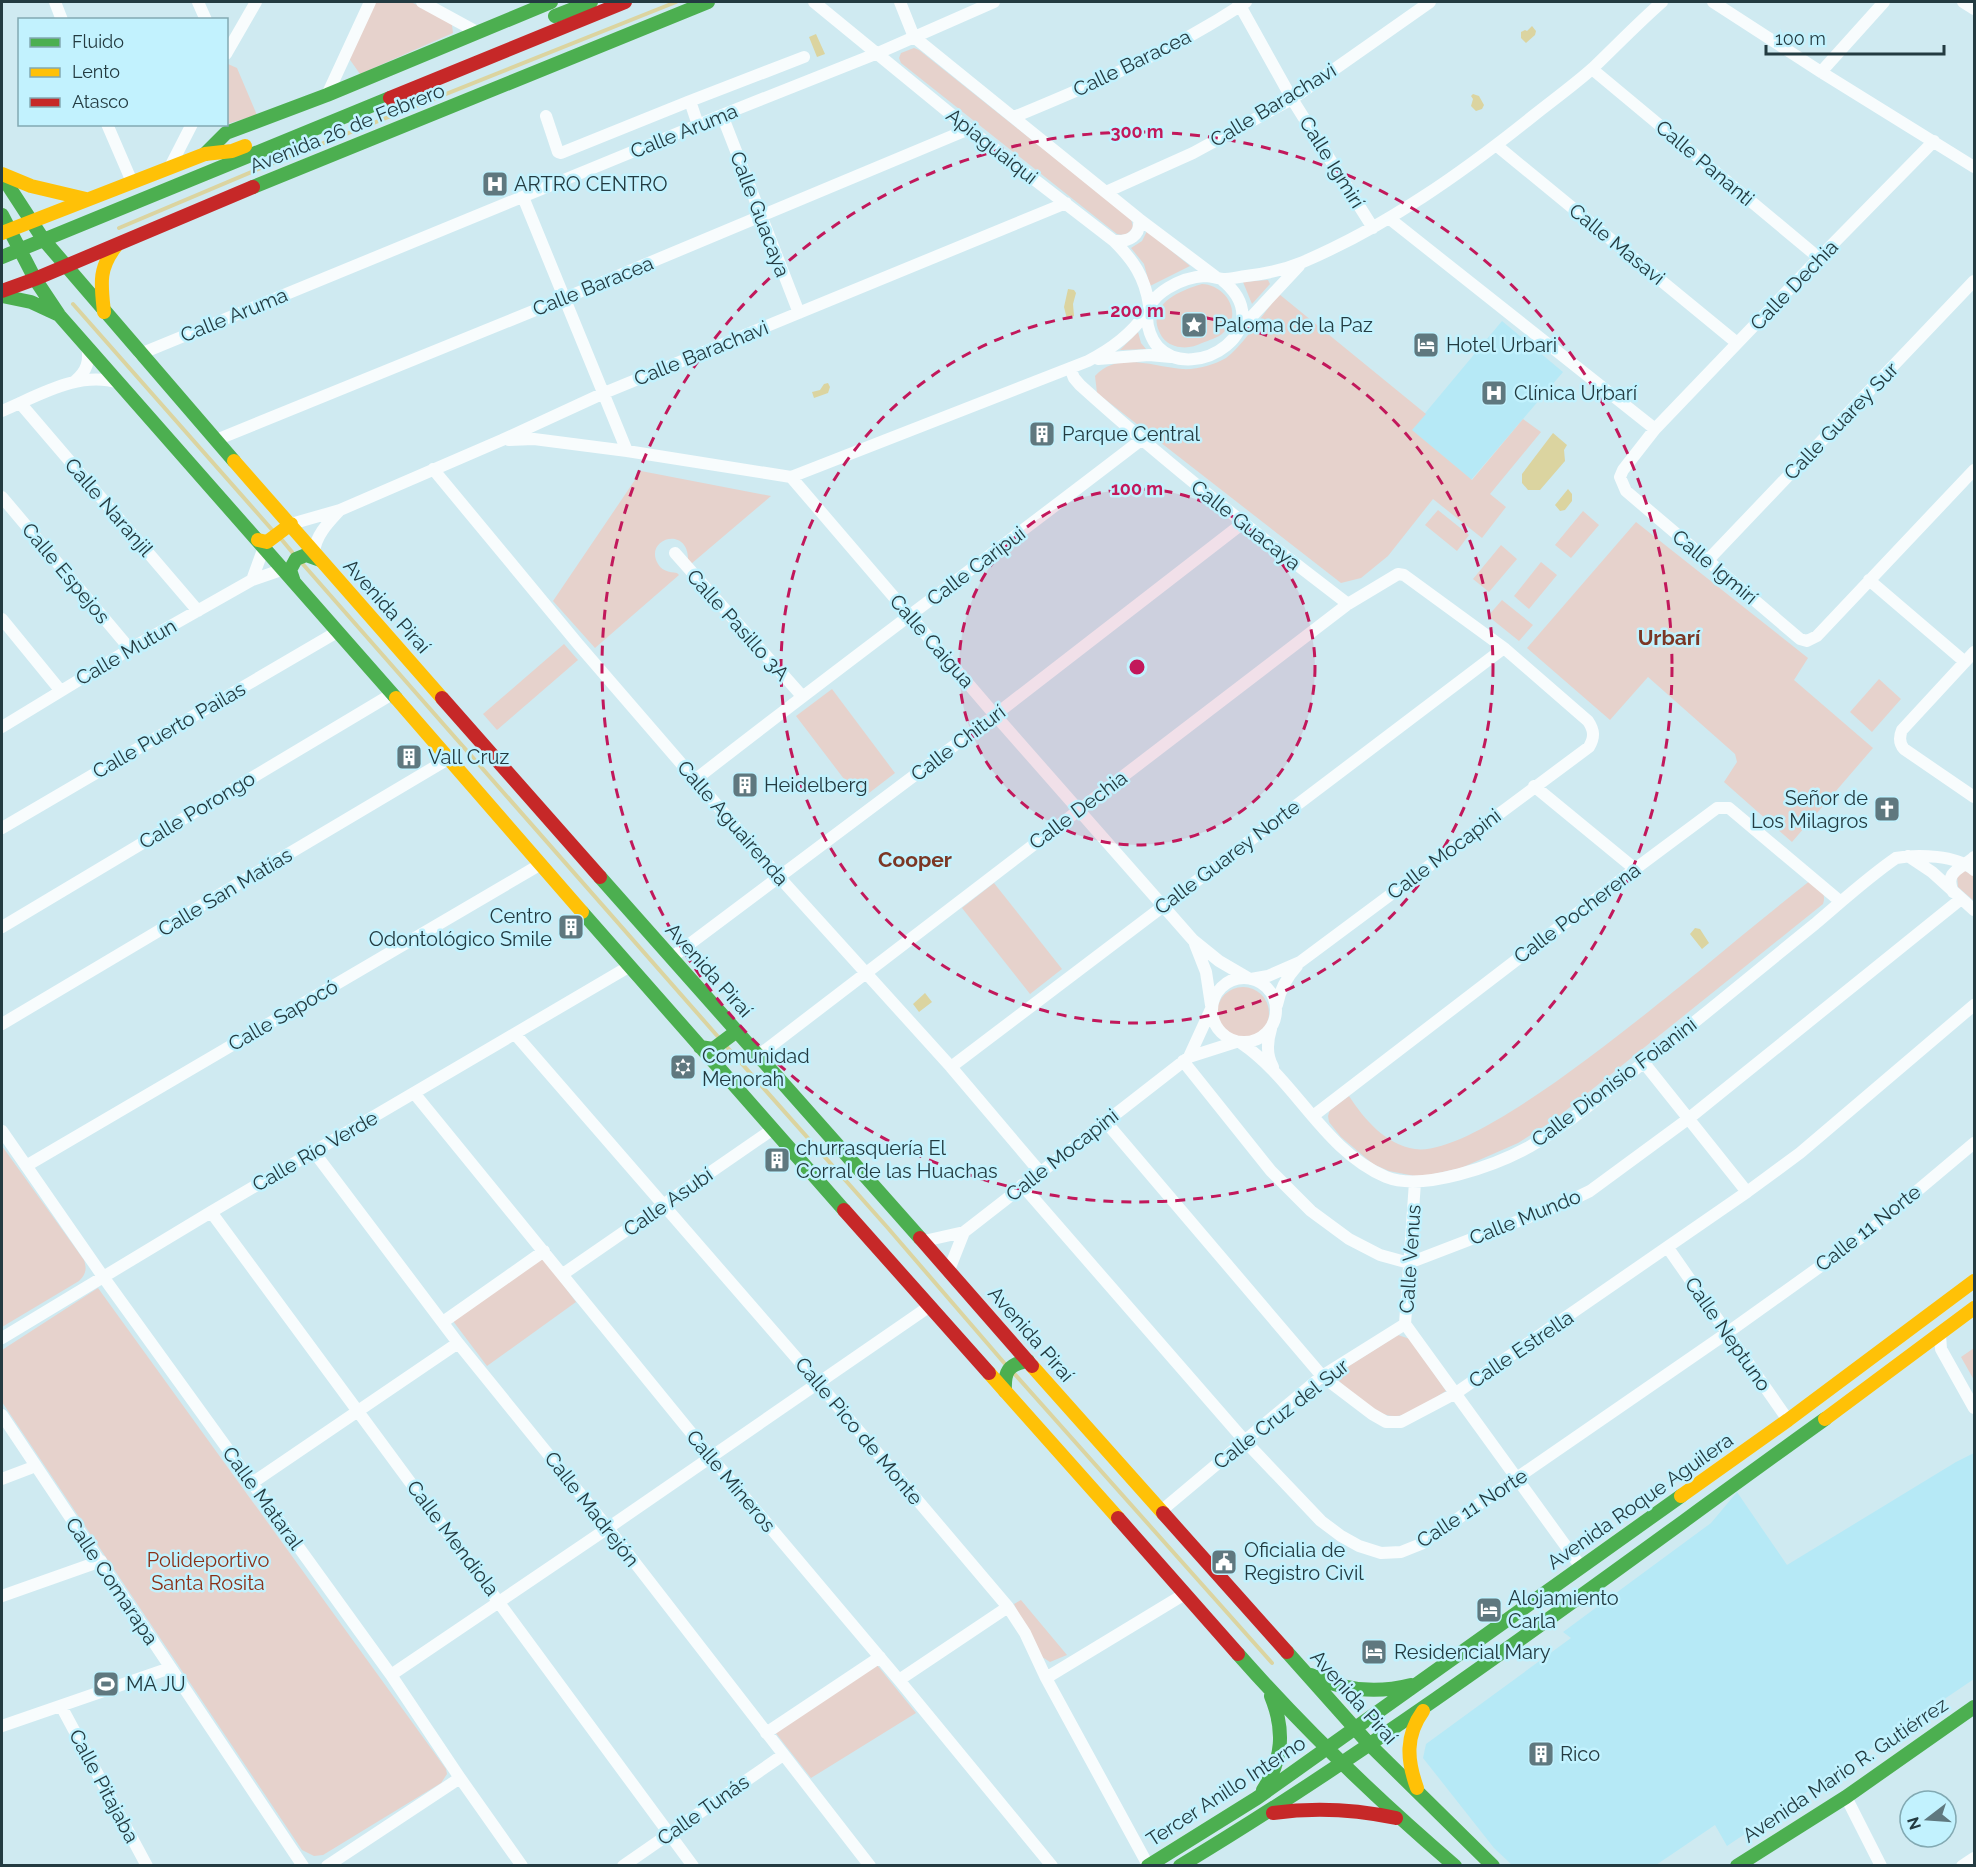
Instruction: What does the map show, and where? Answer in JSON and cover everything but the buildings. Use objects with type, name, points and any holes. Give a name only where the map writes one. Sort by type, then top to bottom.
[{"type":"main road","name":"Avenida 26 de Febrero","points":[[205,154],[226,133],[327,95],[551,2]]},
{"type":"main road","name":"Avenida 26 de Febrero","points":[[5,232],[205,154],[232,151],[591,2]]},
{"type":"main road","name":"Avenida 26 de Febrero","points":[[2,257],[625,2]]},
{"type":"main road","name":"Avenida 26 de Febrero","points":[[2,291],[708,2]]},
{"type":"main road","points":[[352,84],[400,81]]},
{"type":"main road","points":[[2,175],[31,186],[86,200]]},
{"type":"main road","name":"Avenida Piraí","points":[[2,175],[43,239],[104,312],[671,958],[733,1034],[759,1055],[924,1241],[1016,1353],[1355,1728],[1493,1866]]},
{"type":"main road","points":[[2,215],[5,232],[20,250],[35,279],[59,315],[284,569],[700,1047],[930,1306],[988,1367],[1183,1595],[1267,1688],[1325,1749],[1398,1819],[1455,1866]]},
{"type":"main road","points":[[104,312],[101,273],[107,257],[117,245]]},
{"type":"main road","points":[[2,296],[39,304],[59,315]]},
{"type":"main road","points":[[261,543],[267,542],[291,524]]},
{"type":"main road","points":[[294,582],[290,570],[296,559],[306,555],[317,556]]},
{"type":"main road","points":[[700,1047],[706,1050],[719,1047],[733,1034]]},
{"type":"main road","name":"Avenida Roque Aguilera","points":[[1325,1749],[1788,1420],[1974,1281]]},
{"type":"main road","name":"Avenida Roque Aguilera","points":[[1340,1764],[1431,1702],[1940,1335],[1974,1308]]},
{"type":"main road","points":[[988,1367],[1005,1362],[1016,1353]]},
{"type":"main road","points":[[1005,1387],[1004,1375],[1016,1353]]},
{"type":"main road","points":[[1303,1670],[1320,1680],[1359,1690],[1378,1691],[1418,1684]]},
{"type":"main road","points":[[1257,1798],[1271,1779],[1280,1757],[1282,1733],[1280,1721],[1267,1688]]},
{"type":"main road","points":[[1429,1803],[1417,1788],[1410,1771],[1407,1752],[1410,1733],[1418,1716],[1431,1702]]},
{"type":"main road","name":"Avenida Mario R. Gutiérrez","points":[[1737,1866],[1846,1797],[1974,1707]]},
{"type":"main road","name":"Tercer Anillo Interno","points":[[1148,1866],[1257,1798],[1325,1749]]},
{"type":"main road","name":"Tercer Anillo Interno","points":[[1180,1866],[1266,1814],[1340,1764]]},
{"type":"main road","points":[[1266,1814],[1333,1807],[1366,1811],[1398,1819]]},
{"type":"street","points":[[55,2],[61,18]]},
{"type":"street","points":[[198,2],[205,18]]},
{"type":"street","points":[[228,51],[256,2]]},
{"type":"street","points":[[327,95],[370,2]]},
{"type":"street","points":[[422,2],[477,32]]},
{"type":"street","name":"Apiaguaiqui","points":[[814,2],[969,129],[1114,241],[1130,257],[1141,273],[1147,288],[1148,308]]},
{"type":"street","name":"Apiaguaiqui","points":[[900,2],[914,37],[1139,219],[1219,278]]},
{"type":"street","name":"Calle Aruma","points":[[140,354],[878,53],[994,2]]},
{"type":"street","name":"Calle Barachavi","points":[[1106,192],[1193,153],[1292,99],[1430,2]]},
{"type":"street","points":[[502,440],[534,439],[791,477],[1088,361],[1121,341],[1157,296],[1183,282],[1206,276],[1219,278],[1257,274],[1302,263],[1390,219],[1496,145],[1592,69],[1662,2]]},
{"type":"street","points":[[1713,2],[1821,72],[1974,166]]},
{"type":"street","points":[[1821,72],[1884,2]]},
{"type":"street","points":[[1963,2],[1974,9]]},
{"type":"street","name":"Calle Igmirí","points":[[1242,3],[1292,99],[1373,228]]},
{"type":"street","name":"Calle Baracea","points":[[1014,117],[1149,57],[1242,3]]},
{"type":"street","points":[[546,116],[558,152],[561,153],[804,57]]},
{"type":"street","name":"Calle Pananti","points":[[1592,69],[1819,258]]},
{"type":"street","points":[[690,101],[698,125]]},
{"type":"street","name":"Calle Guacaya","points":[[722,115],[799,313]]},
{"type":"street","points":[[108,126],[132,182]]},
{"type":"street","points":[[170,167],[191,126]]},
{"type":"street","name":"Calle Baracea","points":[[216,440],[762,217],[969,129]]},
{"type":"street","name":"Calle Dechia","points":[[1655,429],[1934,141]]},
{"type":"street","name":"Calle Masavi","points":[[1496,145],[1737,343]]},
{"type":"street","points":[[523,197],[627,451]]},
{"type":"street","name":"Calle Barachavi","points":[[291,524],[340,510],[502,440],[603,393],[1066,203]]},
{"type":"street","points":[[1114,241],[1121,242],[1134,237],[1140,225],[1139,219]]},
{"type":"street","name":"Calle Igmirí","points":[[1390,219],[1655,429],[1623,470],[1620,477],[1626,491],[1800,639],[1807,641],[1817,636],[1869,580]]},
{"type":"street","points":[[1088,361],[1149,355],[1179,358],[1203,357],[1220,350],[1233,340],[1242,327],[1302,263]]},
{"type":"street","points":[[1219,278],[1231,286],[1238,296],[1242,310],[1242,327]]},
{"type":"street","name":"Calle Guarey Sur","points":[[1708,560],[1974,281]]},
{"type":"street","points":[[1148,308],[1147,322],[1151,336],[1158,347],[1179,358]]},
{"type":"street","points":[[75,381],[83,374],[87,366],[87,346]]},
{"type":"street","name":"Calle Guacaya","points":[[1070,368],[1080,385],[1141,440],[1348,604]]},
{"type":"street","points":[[2,411],[75,381],[97,378],[119,383]]},
{"type":"street","name":"Calle Naranjil","points":[[20,403],[198,611]]},
{"type":"street","name":"Calle Caripui","points":[[696,779],[1141,440]]},
{"type":"street","name":"Calle Aguairenda","points":[[433,469],[578,644],[780,878],[951,1067],[1040,1172]]},
{"type":"street","points":[[1965,662],[1869,580],[1974,470]]},
{"type":"street","name":"Calle Caigua","points":[[791,477],[995,715],[1193,940],[1219,961],[1250,978]]},
{"type":"street","name":"Calle Espejos","points":[[2,497],[130,649]]},
{"type":"street","name":"Calle Barachavi","points":[[279,510],[295,515],[340,510]]},
{"type":"street","name":"Calle Barachavi","points":[[317,556],[315,544],[324,528],[340,510]]},
{"type":"street","name":"Calle Chiturí","points":[[671,958],[995,715],[1243,523]]},
{"type":"street","points":[[252,580],[261,543]]},
{"type":"street","name":"Calle Pasillo 3A","points":[[675,553],[802,696]]},
{"type":"street","name":"Calle Mutun","points":[[2,726],[130,649],[252,580],[284,569]]},
{"type":"street","name":"Calle Dechia","points":[[759,1055],[1348,604],[1398,574],[1402,574],[1504,648]]},
{"type":"street","points":[[2,619],[60,690]]},
{"type":"street","name":"Calle Puerto Pailas","points":[[2,828],[337,632]]},
{"type":"street","name":"Calle Mocapini","points":[[1250,978],[1276,973],[1300,962],[1589,747],[1594,734],[1588,720],[1504,648]]},
{"type":"street","name":"Calle Guarey Norte","points":[[951,1067],[1504,648]]},
{"type":"street","points":[[1974,652],[1902,730],[1900,741],[1904,749],[1974,796]]},
{"type":"street","name":"Calle Porongo","points":[[2,927],[392,694]]},
{"type":"street","name":"Calle San Matías","points":[[2,1024],[448,759]]},
{"type":"street","points":[[1534,786],[1635,869]]},
{"type":"street","name":"Calle Pocherena","points":[[1313,1116],[1717,808],[1729,808],[1841,902]]},
{"type":"street","points":[[1908,856],[1939,857],[1972,863]]},
{"type":"street","points":[[1908,856],[1932,872],[1974,910]]},
{"type":"street","name":"Calle Dionisio Foianini","points":[[1238,1043],[1254,1052],[1276,1074],[1336,1142],[1361,1163],[1388,1178],[1415,1182],[1473,1170],[1501,1161],[1561,1127],[1644,1063],[1896,858],[1908,856]]},
{"type":"street","points":[[1957,895],[1950,880],[1952,874],[1960,866],[1972,863]]},
{"type":"street","name":"Calle Sapocó","points":[[26,1166],[541,864]]},
{"type":"street","name":"Calle Mundo","points":[[1410,1263],[1563,1204],[1590,1191],[1688,1119],[1957,895]]},
{"type":"street","name":"Calle Caigua","points":[[1193,940],[1206,972],[1211,1008]]},
{"type":"street","name":"Calle Mocapini","points":[[1276,1009],[1280,992],[1288,976],[1300,962]]},
{"type":"street","name":"Calle Río Verde","points":[[2,1338],[211,1212],[630,966]]},
{"type":"street","points":[[1250,978],[1269,990],[1274,999],[1276,1009],[1273,1026],[1259,1039],[1238,1043],[1226,1038],[1218,1030],[1211,1008],[1214,996],[1228,982],[1250,978]]},
{"type":"street","name":"Calle Estrella","points":[[1105,1121],[1322,1376],[1366,1410],[1386,1422],[1401,1422],[1456,1393],[1747,1192],[1800,1153],[1974,1005]]},
{"type":"street","name":"Calle Mocapini","points":[[1186,1059],[1211,1008]]},
{"type":"street","name":"Calle Dionisio Foianini","points":[[1273,1026],[1268,1038],[1268,1050],[1270,1062],[1276,1074]]},
{"type":"street","name":"Calle Pico de Monte","points":[[515,1034],[819,1384],[1008,1607],[1025,1633],[1046,1678],[1148,1866]]},
{"type":"street","name":"Calle Mocapini","points":[[924,1241],[964,1232],[1186,1059],[1238,1043]]},
{"type":"street","points":[[1186,1059],[1271,1171],[1311,1212],[1349,1239],[1380,1255],[1410,1263]]},
{"type":"street","points":[[1644,1063],[1747,1192]]},
{"type":"street","name":"Calle Mineros","points":[[414,1093],[710,1456],[1052,1866]]},
{"type":"street","name":"Calle Asubí","points":[[563,1274],[773,1129]]},
{"type":"street","name":"Calle Mataral","points":[[2,1131],[104,1278],[391,1675],[459,1778],[522,1866]]},
{"type":"street","name":"Calle 11 Norte","points":[[1022,1185],[1244,1440],[1321,1521],[1359,1546],[1381,1553],[1401,1552],[1421,1544],[1517,1479],[1867,1233],[1974,1143]]},
{"type":"street","name":"Calle Madrejón","points":[[314,1152],[458,1343],[608,1528],[870,1866]]},
{"type":"street","name":"Calle Venus","points":[[1415,1182],[1406,1324],[1581,1567]]},
{"type":"street","name":"Calle Mendiola","points":[[211,1212],[693,1866]]},
{"type":"street","name":"Calle Mocapini","points":[[949,1270],[964,1232]]},
{"type":"street","name":"Calle Neptuno","points":[[1668,1248],[1788,1420]]},
{"type":"street","points":[[443,1323],[544,1251]]},
{"type":"street","points":[[391,1675],[930,1306]]},
{"type":"street","name":"Calle Cruz del Sur","points":[[1161,1511],[1322,1376],[1406,1324]]},
{"type":"street","points":[[1940,1335],[1941,1349],[1974,1408]]},
{"type":"street","points":[[252,1483],[458,1343]]},
{"type":"street","name":"Calle Comarapa","points":[[2,1415],[303,1866]]},
{"type":"street","points":[[2,1479],[36,1466]]},
{"type":"street","points":[[2,1596],[101,1561]]},
{"type":"street","points":[[1046,1678],[1183,1595]]},
{"type":"street","points":[[899,1680],[1008,1607]]},
{"type":"street","points":[[766,1733],[880,1657]]},
{"type":"street","points":[[2,1726],[170,1668]]},
{"type":"street","name":"Calle Pitajaba","points":[[61,1706],[147,1866]]},
{"type":"street","name":"Calle Tunás","points":[[623,1866],[783,1755]]},
{"type":"street","points":[[327,1866],[459,1778]]},
{"type":"street","points":[[1846,1797],[1881,1866]]},
{"type":"street","points":[[1962,1866],[1974,1858]]},
{"type":"shaded area","points":[[1532,26],[1536,31],[1535,35],[1526,43],[1521,38],[1521,32],[1527,31]]},
{"type":"shaded area","points":[[816,34],[825,54],[817,57],[809,37]]},
{"type":"shaded area","points":[[1473,94],[1479,96],[1484,105],[1482,109],[1476,111],[1471,106]]},
{"type":"shaded area","points":[[1068,289],[1076,293],[1073,304],[1074,316],[1067,319],[1064,307]]},
{"type":"shaded area","name":"Clínica Urbarí","points":[[1502,321],[1563,372],[1471,480],[1411,430]]},
{"type":"shaded area","points":[[828,383],[830,387],[828,393],[814,398],[812,392],[820,390],[824,384]]},
{"type":"shaded area","points":[[1553,433],[1567,445],[1564,450],[1565,461],[1540,490],[1528,490],[1522,483],[1522,474]]},
{"type":"shaded area","points":[[1568,489],[1572,494],[1572,501],[1565,510],[1560,511],[1555,505]]},
{"type":"shaded area","points":[[1695,928],[1700,929],[1709,943],[1702,949],[1690,934]]},
{"type":"shaded area","points":[[925,993],[932,1002],[919,1012],[913,1004]]},
{"type":"shaded area","points":[[1974,1453],[1974,1679],[1727,1846],[1715,1825],[1656,1865],[1512,1865],[1494,1848],[1423,1758],[1426,1744],[1571,1638],[1563,1632],[1711,1523],[1737,1492],[1787,1565]]},
{"type":"green space","points":[[374,2],[411,2],[449,21],[453,33],[360,74],[348,57]]},
{"type":"green space","points":[[914,48],[1131,219],[1133,227],[1126,234],[1117,234],[901,63],[899,58],[901,53]]},
{"type":"green space","points":[[228,64],[237,68],[257,115],[228,124]]},
{"type":"green space","points":[[1147,231],[1190,266],[1150,286],[1144,264],[1131,248],[1142,241]]},
{"type":"green space","points":[[1268,280],[1270,284],[1252,304],[1243,282]]},
{"type":"green space","points":[[1202,284],[1218,289],[1225,295],[1232,309],[1229,325],[1219,336],[1196,346],[1182,347],[1170,344],[1159,331],[1158,313],[1162,306],[1176,294]]},
{"type":"green space","points":[[1279,294],[1426,414],[1412,430],[1472,480],[1523,419],[1541,432],[1490,494],[1506,507],[1482,538],[1433,499],[1388,556],[1361,578],[1341,583],[1097,393],[1095,376],[1104,368],[1114,364],[1136,362],[1187,369],[1216,363],[1226,358],[1246,337]]},
{"type":"green space","points":[[1138,332],[1141,343],[1146,349],[1120,350]]},
{"type":"green space","points":[[641,471],[771,496],[691,564],[688,562],[687,550],[682,543],[676,539],[662,542],[655,554],[657,562],[663,569],[679,575],[595,648],[553,601]]},
{"type":"green space","points":[[1438,510],[1469,535],[1457,551],[1425,525]]},
{"type":"green space","points":[[1583,511],[1599,525],[1571,558],[1555,545]]},
{"type":"green space","points":[[1636,522],[1808,658],[1794,680],[1873,748],[1792,842],[1724,782],[1737,762],[1735,754],[1648,677],[1610,720],[1527,648]]},
{"type":"green space","points":[[1501,545],[1517,559],[1489,592],[1473,579]]},
{"type":"green space","points":[[1541,562],[1557,575],[1529,609],[1514,596]]},
{"type":"green space","points":[[1502,600],[1533,625],[1519,641],[1488,616]]},
{"type":"green space","points":[[564,644],[578,660],[497,730],[483,714]]},
{"type":"green space","points":[[1879,679],[1901,699],[1872,732],[1850,712]]},
{"type":"green space","points":[[832,689],[895,773],[860,800],[796,716]]},
{"type":"green space","points":[[1963,870],[1973,875],[1974,901],[1958,887],[1957,875]]},
{"type":"green space","points":[[1811,880],[1823,893],[1823,904],[1554,1120],[1518,1143],[1461,1168],[1420,1177],[1389,1171],[1373,1164],[1341,1137],[1329,1122],[1330,1110],[1349,1096],[1377,1130],[1404,1147],[1415,1149],[1442,1146],[1477,1131],[1560,1079],[1602,1048]]},
{"type":"green space","points":[[994,883],[1062,969],[1030,994],[962,908]]},
{"type":"green space","points":[[1238,987],[1248,987],[1262,994],[1269,1013],[1262,1032],[1248,1039],[1238,1039],[1228,1035],[1221,1028],[1217,1018],[1217,1008],[1221,998],[1228,991]]},
{"type":"green space","points":[[2,1146],[84,1260],[86,1269],[79,1281],[2,1327]]},
{"type":"green space","points":[[543,1258],[576,1302],[487,1366],[453,1321]]},
{"type":"green space","name":"Polideportivo Santa Rosita","points":[[98,1288],[446,1769],[447,1774],[441,1783],[323,1855],[314,1856],[302,1850],[2,1402],[2,1350]]},
{"type":"green space","points":[[1398,1335],[1410,1339],[1446,1391],[1415,1410],[1396,1416],[1378,1412],[1362,1402],[1333,1376]]},
{"type":"green space","points":[[1974,1348],[1974,1380],[1961,1357]]},
{"type":"green space","points":[[1021,1600],[1067,1655],[1050,1662],[1039,1655],[1014,1604]]},
{"type":"green space","points":[[877,1665],[916,1713],[811,1778],[775,1732]]},
{"type":"waterway","points":[[119,228],[256,170],[676,2]]},
{"type":"waterway","points":[[73,304],[274,532]]},
{"type":"waterway","points":[[282,540],[292,552]]},
{"type":"waterway","points":[[301,562],[720,1039]]},
{"type":"waterway","points":[[727,1047],[1006,1365]]},
{"type":"waterway","points":[[1011,1370],[1272,1663]]},
{"type":"traffic: fast","points":[[205,154],[226,133],[327,95],[551,2]]},
{"type":"traffic: fast","points":[[555,16],[591,2]]},
{"type":"traffic: fast","points":[[253,187],[708,2]]},
{"type":"traffic: fast","points":[[2,257],[390,98]]},
{"type":"traffic: fast","points":[[2,176],[43,239],[234,461]]},
{"type":"traffic: fast","points":[[2,215],[35,279],[59,315],[396,698]]},
{"type":"traffic: fast","points":[[2,296],[31,302],[59,315]]},
{"type":"traffic: fast","points":[[294,582],[290,570],[296,559],[306,555],[320,560]]},
{"type":"traffic: fast","points":[[600,877],[920,1238]]},
{"type":"traffic: fast","points":[[582,912],[844,1210]]},
{"type":"traffic: fast","points":[[700,1047],[713,1049],[737,1031]]},
{"type":"traffic: fast","points":[[1005,1391],[1005,1379],[1009,1370],[1016,1364],[1028,1361]]},
{"type":"traffic: fast","points":[[1180,1866],[1345,1761],[1427,1705],[1825,1419]]},
{"type":"traffic: fast","points":[[1148,1866],[1257,1798],[1681,1496]]},
{"type":"traffic: fast","points":[[1287,1652],[1369,1744],[1493,1866]]},
{"type":"traffic: fast","points":[[1238,1654],[1343,1764],[1455,1866]]},
{"type":"traffic: fast","points":[[1311,1675],[1348,1688],[1373,1690],[1411,1685]]},
{"type":"traffic: fast","points":[[1263,1790],[1275,1767],[1280,1744],[1278,1721],[1271,1696]]},
{"type":"traffic: fast","points":[[1737,1866],[1846,1797],[1974,1707]]},
{"type":"traffic: slow","points":[[2,233],[205,154],[232,151],[245,146]]},
{"type":"traffic: slow","points":[[2,174],[31,186],[86,199]]},
{"type":"traffic: slow","points":[[104,312],[102,277],[106,262],[116,246]]},
{"type":"traffic: slow","points":[[234,461],[442,698]]},
{"type":"traffic: slow","points":[[258,540],[267,542],[291,524]]},
{"type":"traffic: slow","points":[[396,698],[582,912]]},
{"type":"traffic: slow","points":[[1681,1496],[1788,1420],[1974,1281]]},
{"type":"traffic: slow","points":[[1825,1419],[1974,1308]]},
{"type":"traffic: slow","points":[[1032,1366],[1163,1513]]},
{"type":"traffic: slow","points":[[989,1373],[1118,1518]]},
{"type":"traffic: slow","points":[[1417,1788],[1411,1768],[1410,1748],[1413,1730],[1423,1711]]},
{"type":"traffic: jam","points":[[390,98],[625,2]]},
{"type":"traffic: jam","points":[[2,291],[253,187]]},
{"type":"traffic: jam","points":[[442,698],[600,877]]},
{"type":"traffic: jam","points":[[844,1210],[989,1373]]},
{"type":"traffic: jam","points":[[920,1238],[1032,1366]]},
{"type":"traffic: jam","points":[[1163,1513],[1287,1652]]},
{"type":"traffic: jam","points":[[1118,1518],[1238,1654]]},
{"type":"traffic: jam","points":[[1273,1813],[1334,1810],[1396,1818]]},
{"type":"place","name":"ARTRO CENTRO","points":[[495,184]]},
{"type":"place","name":"Paloma de la Paz","points":[[1194,325]]},
{"type":"place","name":"Hotel Urbari","points":[[1426,345]]},
{"type":"place","name":"Clínica Urbarí","points":[[1494,393]]},
{"type":"place","name":"Parque Central","points":[[1042,434]]},
{"type":"place","name":"Vall Cruz","points":[[409,757]]},
{"type":"place","name":"Heidelberg","points":[[745,785]]},
{"type":"place","name":"Señor de Los Milagros","points":[[1887,809]]},
{"type":"place","name":"Centro Odontológico Smile","points":[[571,927]]},
{"type":"place","name":"Comunidad Menorah","points":[[683,1067]]},
{"type":"place","name":"churrasquería El Corral de las Huachas","points":[[777,1160]]},
{"type":"place","name":"Oficialia de Registro Civil","points":[[1224,1562]]},
{"type":"place","name":"Alojamiento Carla","points":[[1489,1610]]},
{"type":"place","name":"Residencial Mary","points":[[1374,1652]]},
{"type":"place","name":"MA JU","points":[[106,1684]]},
{"type":"place","name":"Rico","points":[[1541,1754]]},
{"type":"district","name":"Urbarí","points":[[1669,638]]},
{"type":"district","name":"Cooper","points":[[915,860]]}]
